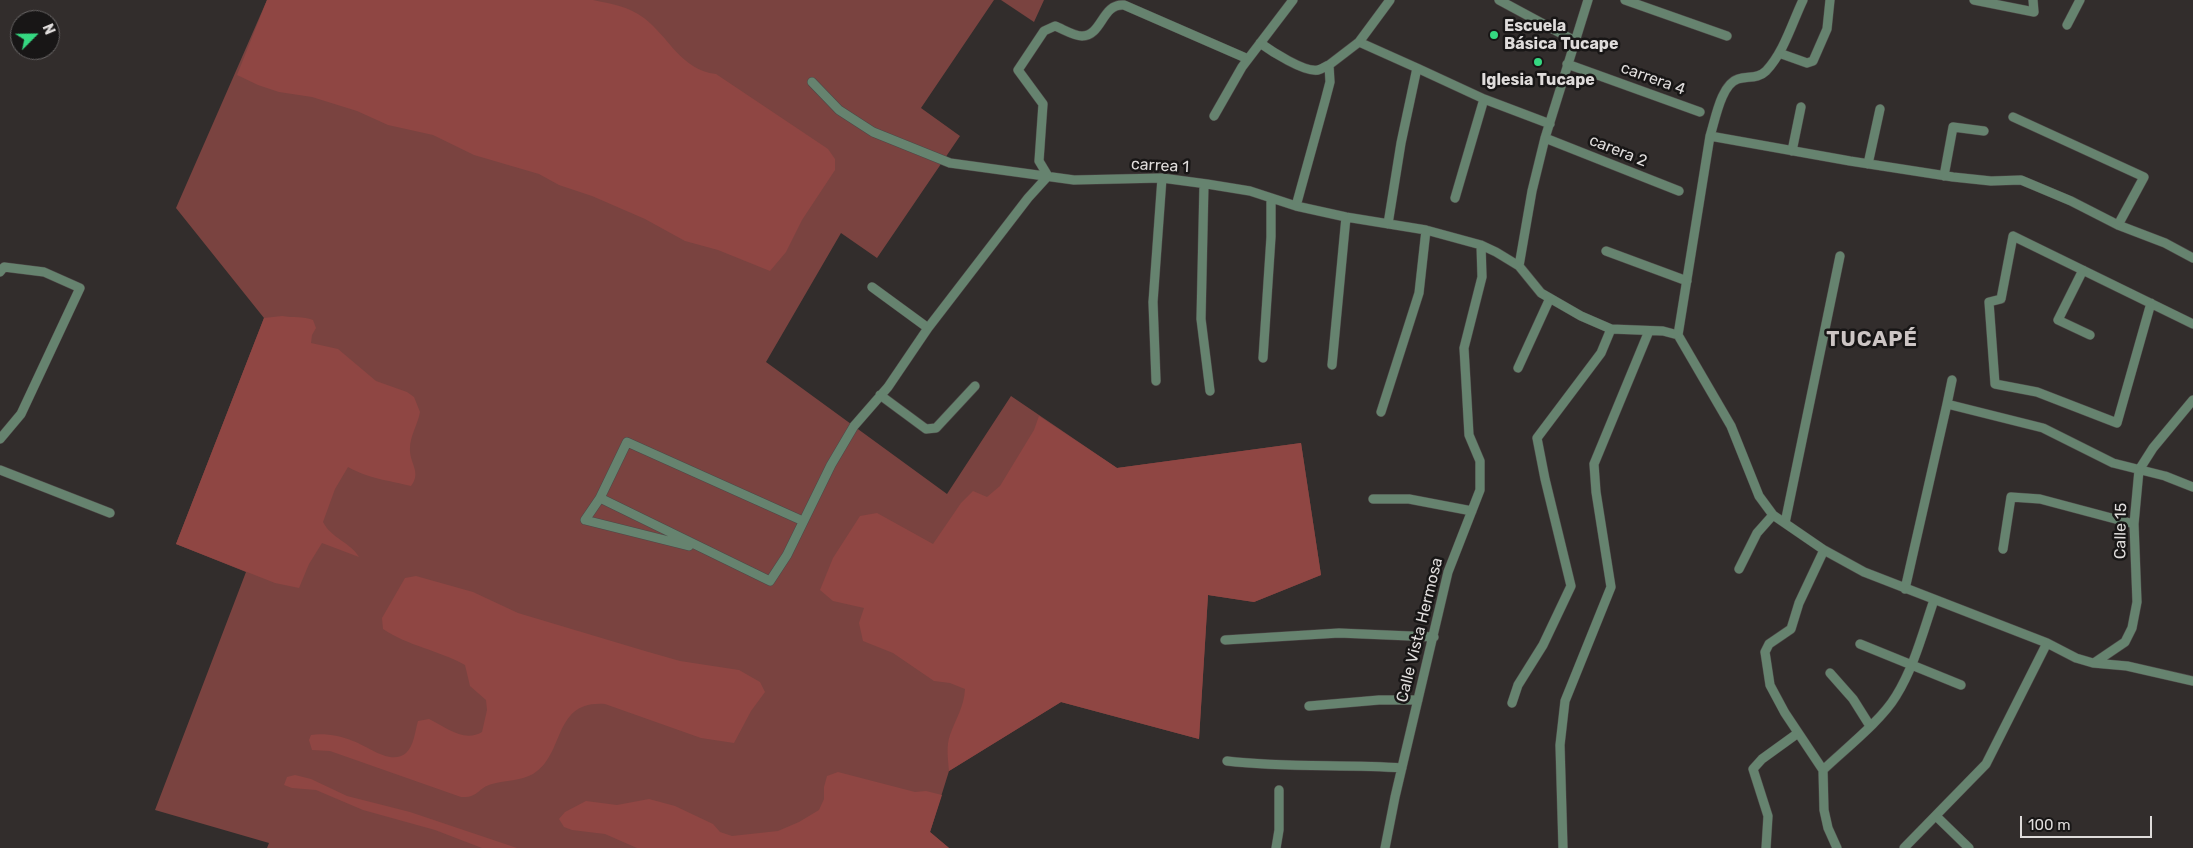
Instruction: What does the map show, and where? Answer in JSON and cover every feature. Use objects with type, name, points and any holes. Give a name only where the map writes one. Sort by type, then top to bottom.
[{"type":"street","points":[[1214,116],[1248,59],[1293,0]]},
{"type":"street","points":[[1260,43],[1273,52],[1306,68],[1317,70],[1329,65],[1359,42],[1390,0]]},
{"type":"street","points":[[1499,0],[1575,41]]},
{"type":"street","points":[[1588,0],[1545,138],[1532,191],[1519,266],[1541,293],[1581,316],[1611,329],[1663,331],[1678,335]]},
{"type":"street","points":[[1625,0],[1727,36]]},
{"type":"street","points":[[1804,0],[1779,52],[1760,76],[1737,79],[1730,83],[1722,98],[1710,136],[1678,335],[1731,426],[1759,496],[1773,515],[1824,550],[1864,572],[2094,663],[2127,666],[2193,681]]},
{"type":"street","points":[[1779,52],[1807,63],[1813,61],[1827,29],[1830,0]]},
{"type":"street","points":[[1974,0],[2034,12],[2033,0]]},
{"type":"street","points":[[2067,24],[2080,0]]},
{"type":"street","points":[[600,498],[770,581],[787,555],[830,465],[854,426],[880,395],[928,328],[1028,198],[1048,176],[1039,160],[1043,104],[1018,70],[1044,31],[1055,26],[1081,36],[1088,34],[1095,30],[1107,11],[1118,4],[1248,59]]},
{"type":"street","points":[[1359,42],[1484,99],[1550,124]]},
{"type":"street","name":"carrera 4","points":[[1567,64],[1700,112]]},
{"type":"street","points":[[1296,206],[1330,82],[1329,65]]},
{"type":"street","points":[[1388,224],[1401,143],[1417,68]]},
{"type":"street","name":"carrea 1","points":[[812,82],[839,110],[873,132],[950,163],[1083,180],[1162,178],[1250,190],[1296,206],[1346,217],[1426,230],[1481,245],[1519,266]]},
{"type":"street","points":[[1455,198],[1484,99]]},
{"type":"street","points":[[1792,151],[1801,107]]},
{"type":"street","points":[[1868,164],[1880,109]]},
{"type":"street","points":[[2013,117],[2144,177],[2118,225]]},
{"type":"street","points":[[1944,176],[1953,127],[1984,131]]},
{"type":"street","points":[[1710,136],[1944,176],[1991,181],[2021,180],[2071,200],[2118,225],[2165,243],[2193,258]]},
{"type":"street","name":"carera 2","points":[[1545,138],[1679,191]]},
{"type":"street","points":[[1156,381],[1153,302],[1162,178]]},
{"type":"street","points":[[1204,184],[1201,319],[1210,391]]},
{"type":"street","points":[[1263,358],[1271,237],[1271,198]]},
{"type":"street","points":[[1332,365],[1346,217]]},
{"type":"street","points":[[1381,412],[1418,293],[1426,230]]},
{"type":"street","points":[[2151,303],[2118,423],[2037,392],[1995,384],[1989,302],[2001,299],[2013,236],[2151,303],[2193,324]]},
{"type":"street","name":"Calle Vista Hermosa","points":[[1385,848],[1448,572],[1480,490],[1480,462],[1469,435],[1464,348],[1482,277],[1481,245]]},
{"type":"street","points":[[1606,251],[1687,281]]},
{"type":"street","points":[[1785,522],[1840,256]]},
{"type":"street","points":[[0,272],[4,267],[44,272],[80,288],[21,414],[0,439]]},
{"type":"street","points":[[2083,270],[2058,320],[2090,335]]},
{"type":"street","points":[[872,287],[928,328]]},
{"type":"street","points":[[1518,368],[1550,298]]},
{"type":"street","points":[[1512,703],[1518,685],[1543,645],[1571,586],[1537,438],[1600,353],[1611,329]]},
{"type":"street","points":[[1563,848],[1560,753],[1564,701],[1611,587],[1596,492],[1594,464],[1649,331]]},
{"type":"street","points":[[1905,589],[1952,380]]},
{"type":"street","points":[[880,395],[926,429],[936,428],[975,386]]},
{"type":"street","name":"Calle 15","points":[[2094,663],[2125,642],[2132,628],[2137,602],[2134,524],[2139,470],[2153,448],[2193,400]]},
{"type":"street","points":[[1947,404],[2043,428],[2084,446],[2113,463],[2165,476],[2193,487]]},
{"type":"street","points":[[706,550],[585,520],[600,498],[627,442],[803,521]]},
{"type":"street","points":[[0,470],[110,513]]},
{"type":"street","points":[[2003,550],[2011,497],[2040,499],[2134,524]]},
{"type":"street","points":[[1373,499],[1409,499],[1472,511]]},
{"type":"street","points":[[1739,569],[1757,533],[1773,515]]},
{"type":"street","points":[[1824,550],[1799,603],[1791,629],[1769,644],[1765,652],[1770,685],[1798,733],[1823,770],[1824,810],[1828,828],[1837,848]]},
{"type":"street","points":[[1823,770],[1870,726],[1896,697],[1912,664],[1934,600]]},
{"type":"street","points":[[1225,640],[1339,633],[1434,637]]},
{"type":"street","points":[[1906,847],[1986,764],[2047,643]]},
{"type":"street","points":[[1860,644],[1960,685]]},
{"type":"street","points":[[1830,673],[1853,699],[1870,726]]},
{"type":"street","points":[[1309,706],[1379,700],[1418,700]]},
{"type":"street","points":[[1766,848],[1768,816],[1753,769],[1762,759],[1798,733]]},
{"type":"street","points":[[1227,761],[1260,765],[1348,764],[1402,768]]},
{"type":"street","points":[[1276,848],[1279,790]]},
{"type":"street","points":[[1936,816],[1969,848]]},
{"type":"shaded area","points":[[267,0],[994,0],[921,108],[960,136],[877,258],[841,233],[766,362],[947,494],[1011,396],[1117,468],[1301,443],[1321,575],[1254,602],[1208,595],[1199,739],[1061,702],[949,771],[930,832],[949,848],[267,848],[269,843],[155,810],[246,572],[176,544],[264,318],[176,208]]},
{"type":"shaded area","points":[[267,0],[593,0],[619,6],[644,18],[684,60],[704,71],[716,74],[828,149],[835,159],[835,170],[802,220],[786,252],[770,271],[718,250],[685,241],[645,219],[592,196],[559,185],[539,174],[474,155],[433,135],[388,125],[357,111],[312,97],[279,92],[237,75]]},
{"type":"shaded area","points":[[1001,0],[1044,0],[1034,22]]},
{"type":"shaded area","points":[[282,316],[313,320],[316,328],[312,335],[311,343],[338,349],[376,381],[407,392],[414,397],[420,412],[410,444],[410,453],[415,472],[414,481],[411,486],[371,477],[348,467],[335,489],[323,522],[331,532],[351,547],[359,557],[322,543],[309,564],[299,588],[275,583],[176,544],[264,318]]},
{"type":"shaded area","points":[[1039,416],[1117,468],[1301,443],[1321,575],[1254,602],[1208,595],[1199,739],[1061,702],[949,771],[948,744],[965,689],[950,683],[934,681],[893,653],[863,641],[859,623],[864,608],[833,601],[820,590],[833,558],[860,516],[877,513],[933,544],[961,503],[973,491],[987,497],[1000,486],[1034,430]]},
{"type":"shaded area","points":[[416,576],[473,592],[518,613],[645,651],[680,661],[739,670],[760,682],[765,692],[751,711],[734,743],[701,738],[605,704],[588,705],[576,710],[568,719],[551,754],[533,774],[523,778],[492,784],[467,797],[461,797],[330,751],[312,750],[309,740],[311,735],[316,734],[338,736],[359,743],[380,754],[394,757],[400,756],[409,750],[418,721],[429,719],[448,730],[462,735],[469,736],[482,732],[487,710],[486,700],[470,686],[465,665],[403,640],[383,629],[382,618],[405,578]]},
{"type":"shaded area","points":[[838,772],[915,792],[926,791],[942,795],[930,832],[949,848],[637,848],[605,834],[572,830],[564,827],[559,819],[565,812],[586,801],[617,805],[649,799],[675,806],[713,824],[720,832],[732,836],[778,831],[799,822],[819,810],[824,799],[824,787],[827,776]]},
{"type":"shaded area","points":[[295,775],[311,779],[347,796],[410,812],[517,848],[482,848],[435,830],[363,810],[316,790],[292,788],[284,785],[287,777]]},
{"type":"place","name":"Escuela Básica Tucape","points":[[1494,35]]},
{"type":"place","name":"Iglesia Tucape","points":[[1538,62]]},
{"type":"district","name":"TUCAPÉ","points":[[1872,340]]}]
